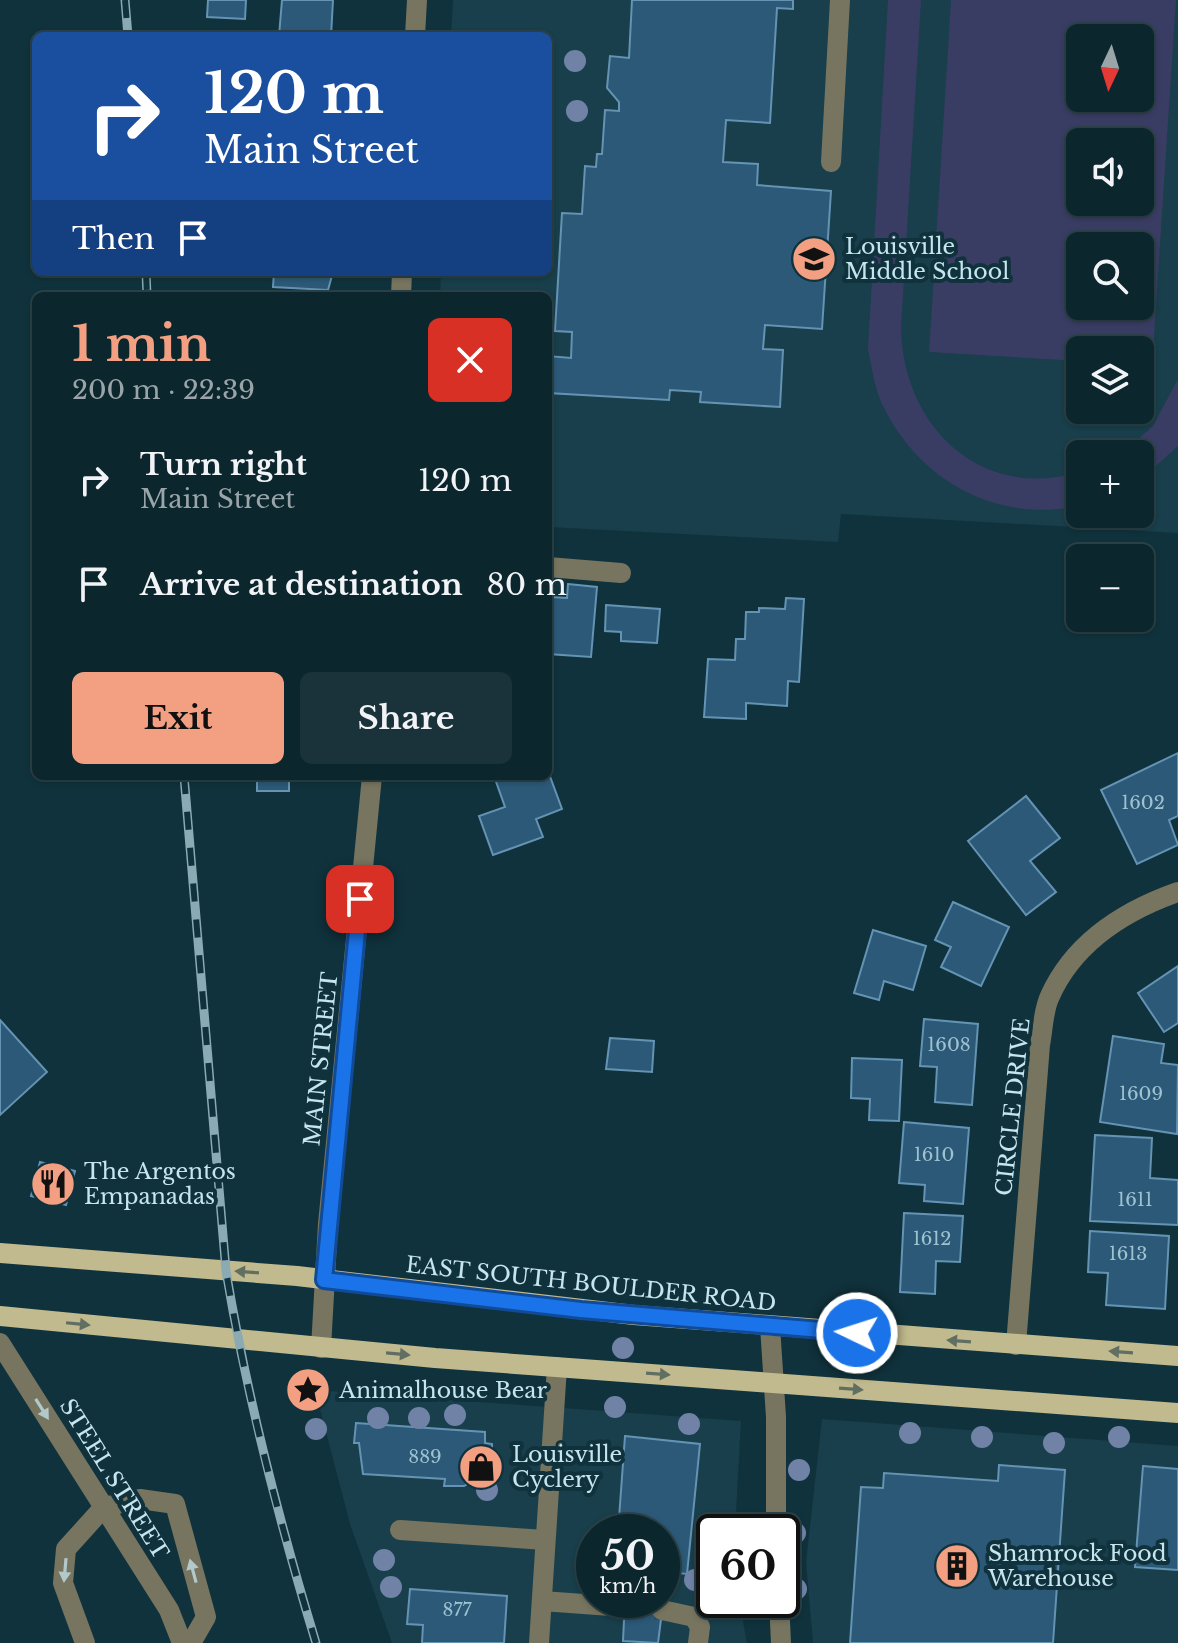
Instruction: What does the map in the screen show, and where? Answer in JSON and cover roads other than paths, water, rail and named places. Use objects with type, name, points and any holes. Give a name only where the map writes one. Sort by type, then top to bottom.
[{"type":"main road","name":"EAST SOUTH BOULDER ROAD","points":[[0,1253],[324,1280],[543,1306],[770,1326],[1178,1356]]},
{"type":"main road","points":[[0,1316],[321,1348],[1178,1413]]},
{"type":"street","points":[[415,32],[417,0]]},
{"type":"street","points":[[831,162],[840,0]]},
{"type":"street","points":[[552,567],[621,573]]},
{"type":"street","name":"MAIN STREET","points":[[321,1348],[324,1280],[372,780]]},
{"type":"street","name":"CIRCLE DRIVE","points":[[1016,1345],[1040,1045],[1048,999],[1072,957],[1098,933],[1178,892]]},
{"type":"street","points":[[0,1316],[0,1330]]},
{"type":"street","points":[[770,1326],[776,1514]]},
{"type":"street","name":"STEEL STREET","points":[[0,1343],[169,1610],[182,1643]]},
{"type":"street","points":[[539,1643],[557,1367]]},
{"type":"street","points":[[85,1643],[63,1583],[66,1549],[104,1507],[140,1499],[175,1504],[206,1617],[191,1643]]},
{"type":"street","points":[[400,1530],[545,1540]]},
{"type":"street","points":[[542,1601],[576,1603]]},
{"type":"street","points":[[680,1614],[694,1617],[700,1627],[698,1643]]},
{"type":"street","points":[[780,1618],[781,1643]]},
{"type":"railway","points":[[125,0],[128,32]]},
{"type":"railway","points":[[146,276],[147,292]]},
{"type":"railway","points":[[184,780],[226,1271],[265,1458],[316,1643]]},
{"type":"place","name":"Louisville Middle School","points":[[814,259]]},
{"type":"place","name":"The Argentos Empanadas","points":[[53,1184]]},
{"type":"place","name":"Animalhouse Bear","points":[[308,1390]]},
{"type":"place","name":"Louisville Cyclery","points":[[481,1467]]},
{"type":"place","name":"Shamrock Food Warehouse","points":[[957,1566]]}]
